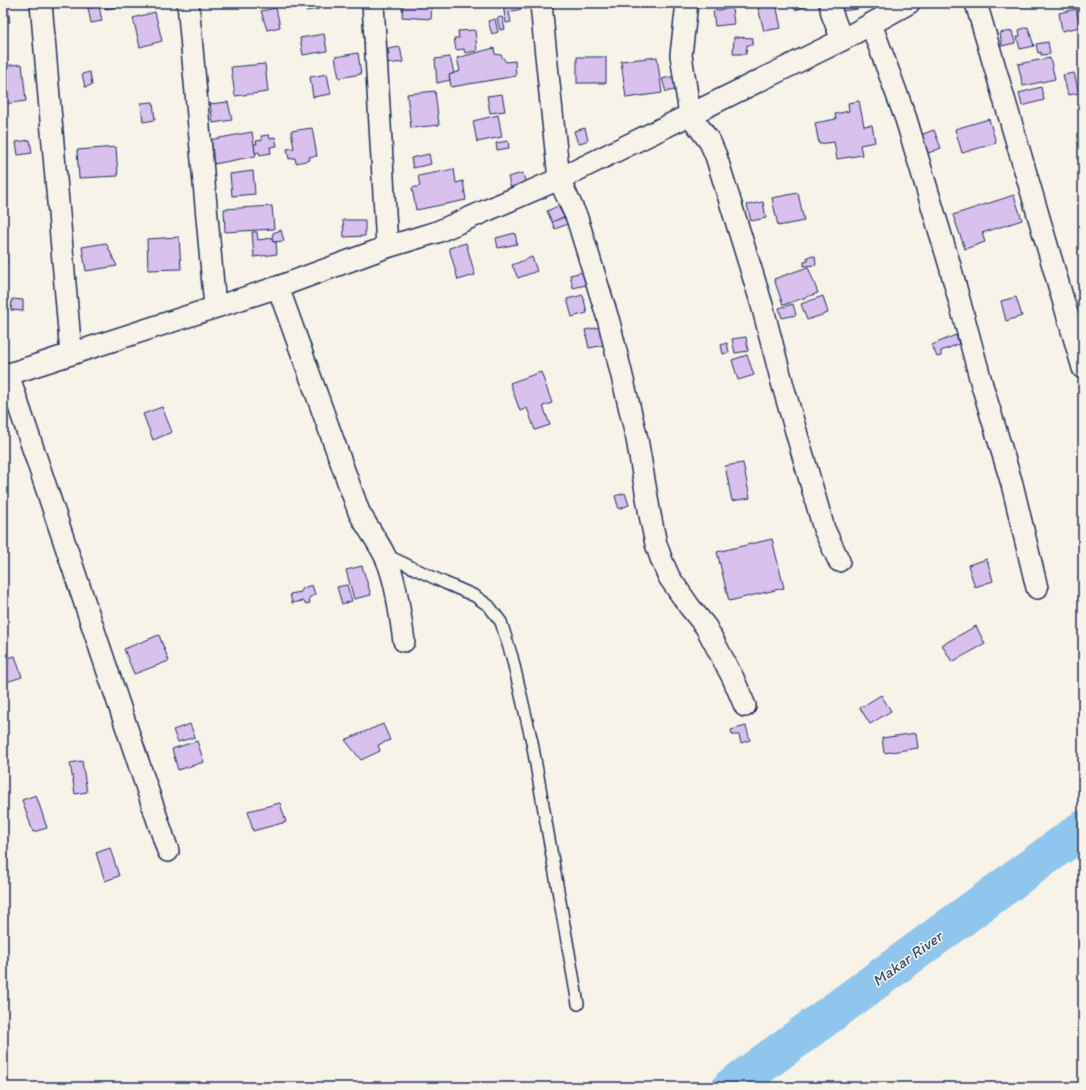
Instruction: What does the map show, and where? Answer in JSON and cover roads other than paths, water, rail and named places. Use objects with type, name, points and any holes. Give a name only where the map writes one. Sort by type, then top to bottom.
[{"type":"street","points":[[41,3],[71,354]]},
{"type":"street","points":[[188,3],[215,307]]},
{"type":"street","points":[[373,3],[387,247]]},
{"type":"street","points":[[541,3],[559,179],[577,218],[609,322],[634,425],[650,515],[662,561],[669,577],[706,627],[733,678],[745,706]]},
{"type":"street","points":[[687,3],[681,56],[690,115],[710,142],[716,156],[762,304],[785,392],[824,529],[839,561]]},
{"type":"street","points":[[830,3],[832,14],[842,40]]},
{"type":"street","points":[[168,851],[6,375],[278,286],[387,247],[437,232],[559,179],[842,40],[909,3]]},
{"type":"street","points":[[976,3],[1083,368]]},
{"type":"street","points":[[871,24],[906,120],[950,266],[982,385],[1012,484],[1037,588]]},
{"type":"street","points":[[278,286],[359,512],[385,555],[394,583],[404,641]]},
{"type":"lane","points":[[385,555],[475,596],[490,606],[501,622],[512,657],[532,742],[578,1004]]},
{"type":"waterway","name":"Makar River","points":[[731,1087],[1083,829]]}]
